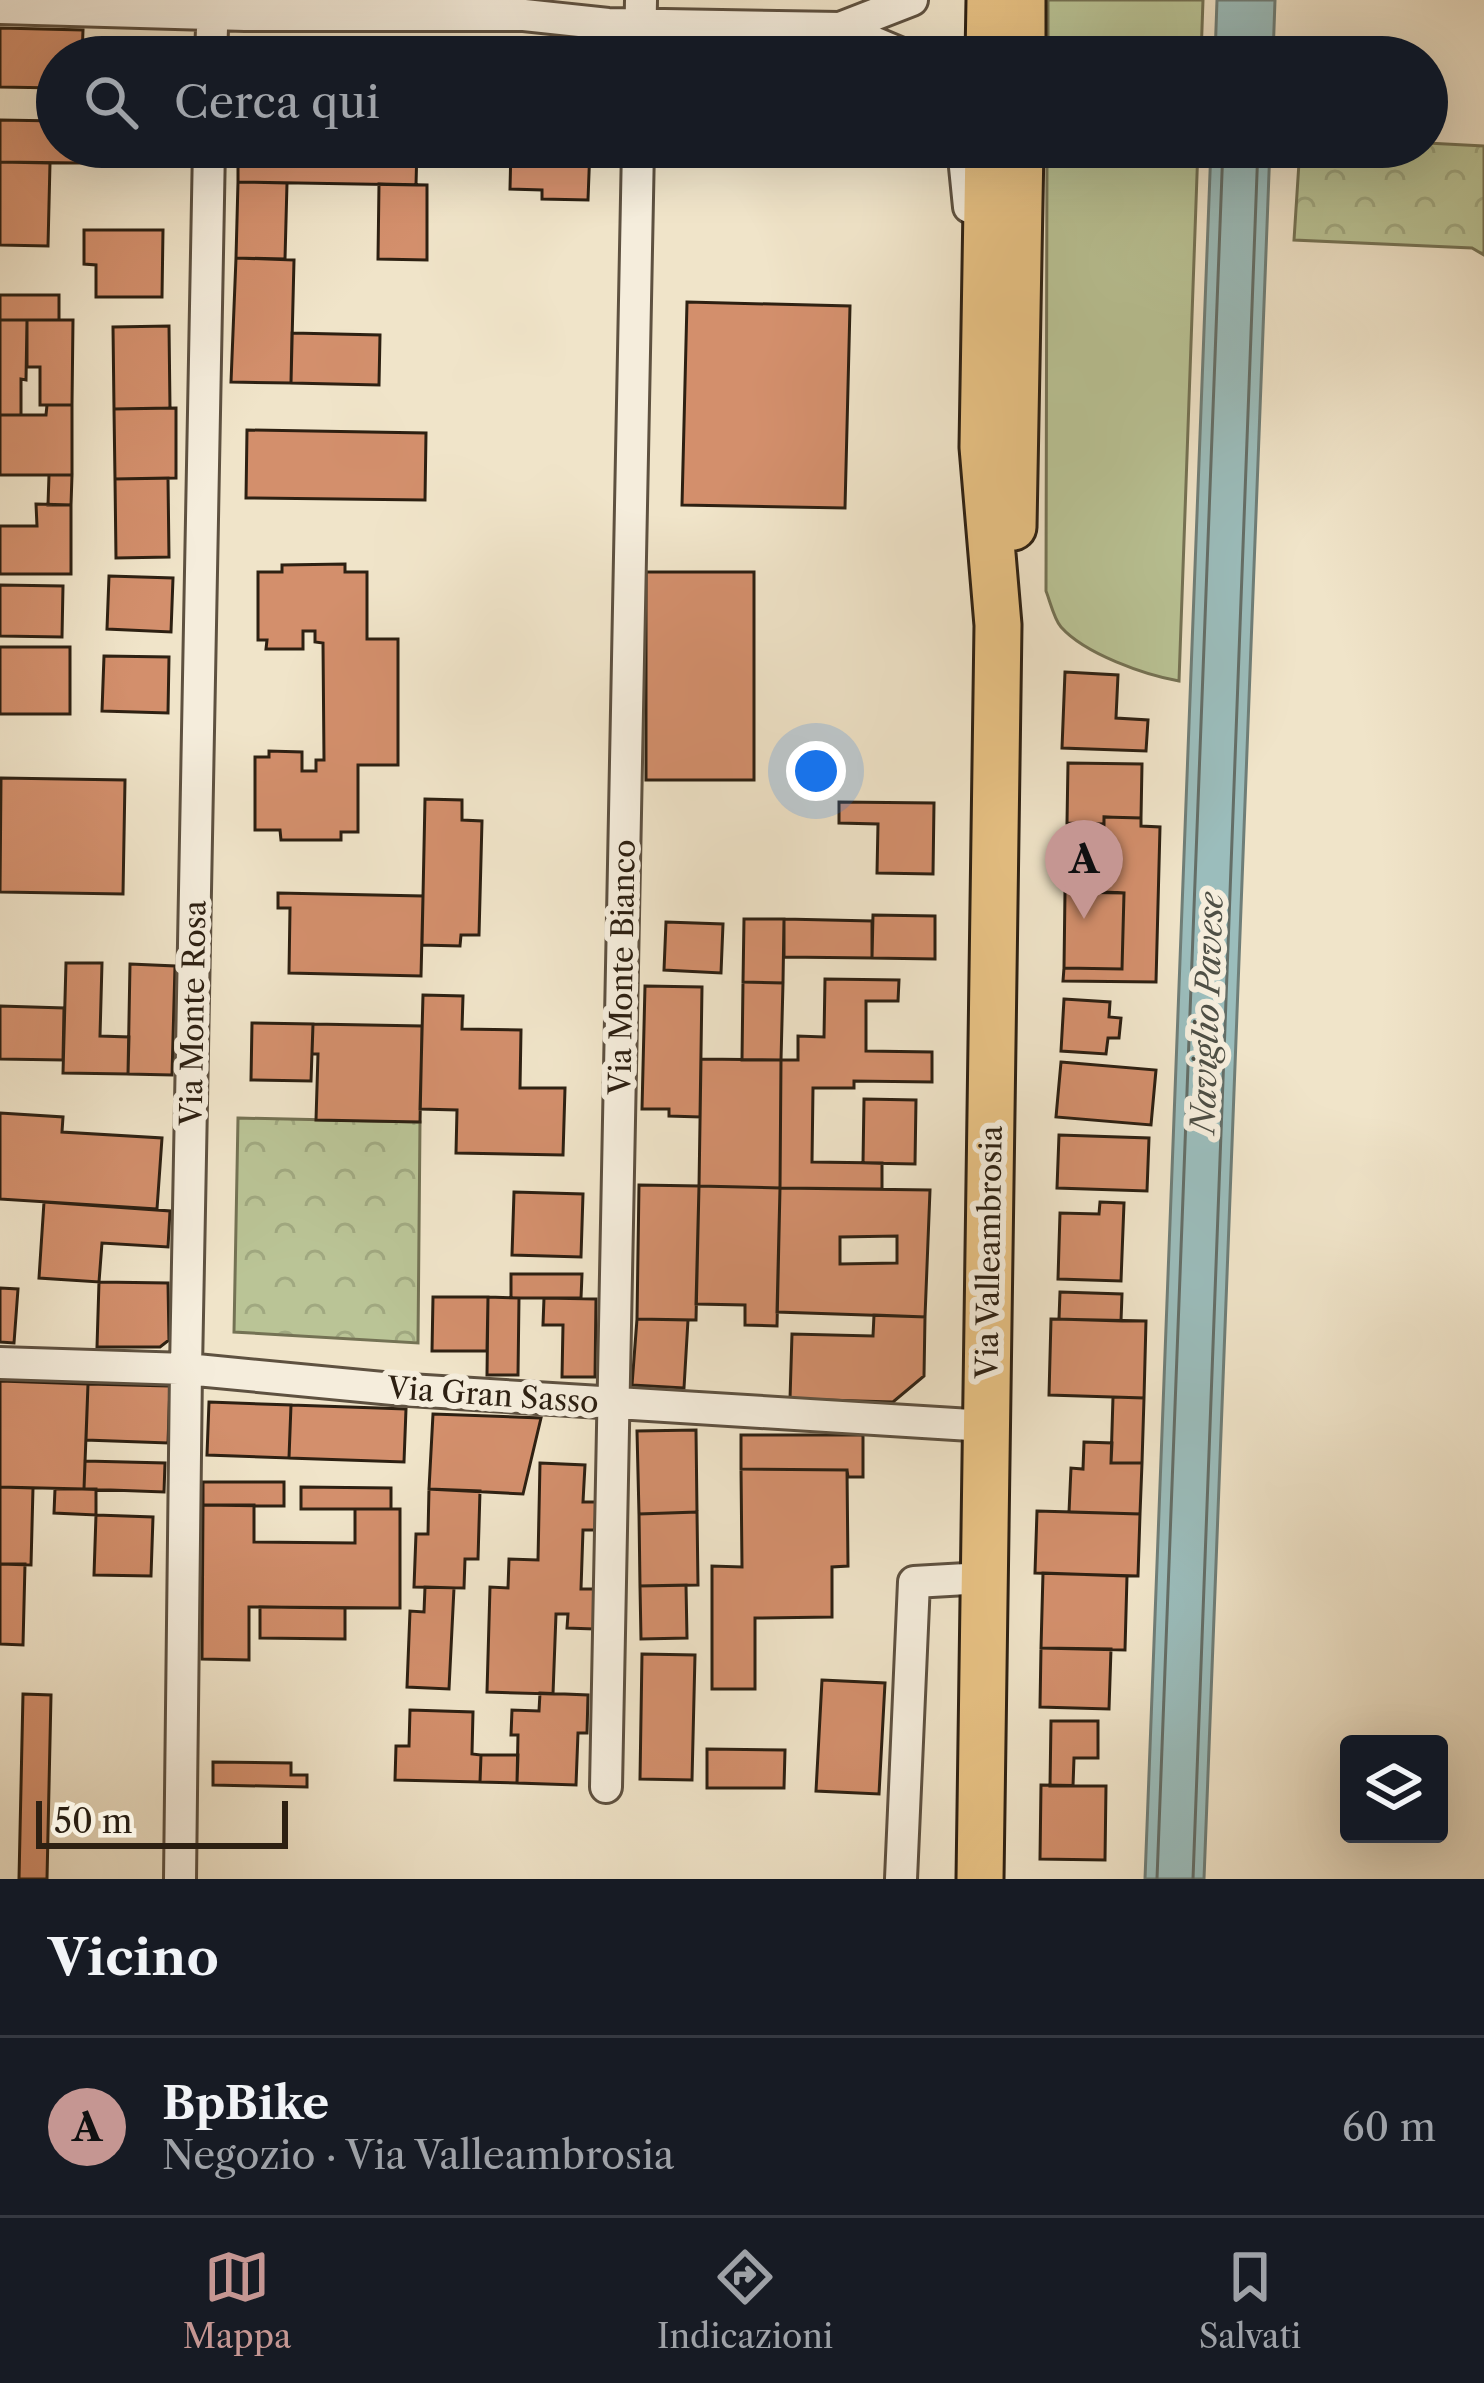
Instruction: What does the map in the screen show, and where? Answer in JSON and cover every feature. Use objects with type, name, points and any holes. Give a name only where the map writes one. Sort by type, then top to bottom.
[{"type":"main road","points":[[989,36],[990,0]]},
{"type":"main road","points":[[1022,0],[1022,36]]},
{"type":"main road","points":[[988,168],[983,447],[998,625]]},
{"type":"main road","points":[[998,625],[1016,488],[1020,168]]},
{"type":"main road","name":"Via Valleambrosia","points":[[980,1879],[998,625]]},
{"type":"street","points":[[840,28],[912,0]]},
{"type":"street","points":[[0,8],[213,7],[524,15],[608,25],[640,12],[840,28],[859,36]]},
{"type":"street","name":"Via Monte Rosa","points":[[180,1879],[209,168]]},
{"type":"street","name":"Via Monte Bianco","points":[[606,1787],[638,168]]},
{"type":"street","points":[[965,168],[984,339]]},
{"type":"street","name":"Via Gran Sasso","points":[[0,1363],[186,1369],[393,1389],[987,1426]]},
{"type":"street","points":[[902,1879],[914,1582],[985,1578]]},
{"type":"green space","points":[[1048,0],[1203,0],[1202,36],[1048,36]]},
{"type":"green space","points":[[1448,144],[1484,146],[1484,255],[1472,248],[1294,240],[1299,168],[1448,168]]},
{"type":"green space","points":[[1047,168],[1197,168],[1179,681],[1133,668],[1085,646],[1059,624],[1046,591]]},
{"type":"green space","points":[[238,1118],[420,1122],[418,1343],[234,1332]]},
{"type":"water","points":[[1217,0],[1275,0],[1274,36],[1216,36]]},
{"type":"water","name":"Naviglio Pavese","points":[[1210,168],[1269,168],[1204,1879],[1145,1879]]},
{"type":"building","points":[[0,28],[83,30],[83,36],[36,36],[36,88],[0,87]]},
{"type":"building","points":[[0,120],[36,121],[36,162],[0,162]]},
{"type":"building","points":[[0,162],[50,168],[48,246],[0,245]]},
{"type":"building","points":[[238,168],[416,168],[416,185],[238,182]]},
{"type":"building","points":[[510,168],[589,168],[588,200],[542,199],[542,190],[510,189]]},
{"type":"building","points":[[238,182],[287,183],[285,259],[236,258]]},
{"type":"building","points":[[379,184],[427,185],[427,260],[378,259]]},
{"type":"building","points":[[84,230],[163,230],[162,297],[96,297],[96,265],[84,264]]},
{"type":"building","points":[[236,258],[294,260],[291,383],[231,382]]},
{"type":"building","points":[[0,295],[59,295],[59,320],[0,320]]},
{"type":"building","points":[[687,302],[850,306],[845,508],[682,505]]},
{"type":"building","points":[[0,320],[27,320],[21,415],[0,415]]},
{"type":"building","points":[[27,320],[73,320],[72,405],[40,405],[40,367],[27,367]]},
{"type":"building","points":[[169,326],[170,408],[114,409],[113,327]]},
{"type":"building","points":[[292,333],[380,335],[379,385],[291,383]]},
{"type":"building","points":[[47,405],[72,405],[72,475],[0,475],[0,415],[46,415]]},
{"type":"building","points":[[176,408],[176,478],[115,479],[114,409]]},
{"type":"building","points":[[247,430],[426,433],[425,500],[246,498]]},
{"type":"building","points":[[49,475],[72,475],[71,505],[48,505]]},
{"type":"building","points":[[168,478],[169,557],[116,558],[115,479]]},
{"type":"building","points":[[36,504],[71,505],[71,574],[0,574],[0,526],[37,526]]},
{"type":"building","points":[[345,564],[345,572],[367,572],[367,639],[398,639],[398,765],[358,765],[358,832],[341,832],[341,840],[281,840],[280,830],[255,830],[255,757],[269,757],[269,751],[302,752],[302,771],[316,771],[316,760],[324,760],[323,643],[315,642],[315,631],[303,631],[303,649],[266,649],[267,640],[258,640],[258,572],[282,572],[282,565]]},
{"type":"building","points":[[646,572],[754,572],[754,780],[646,780]]},
{"type":"building","points":[[109,576],[173,578],[171,632],[107,629]]},
{"type":"building","points":[[0,585],[63,586],[62,637],[0,636]]},
{"type":"building","points":[[0,647],[70,647],[70,714],[0,714]]},
{"type":"building","points":[[104,656],[169,657],[168,713],[102,711]]},
{"type":"building","points":[[1065,672],[1118,675],[1116,718],[1148,720],[1146,751],[1062,748]]},
{"type":"building","points":[[1068,763],[1142,764],[1141,818],[1067,823]]},
{"type":"building","points":[[1,778],[125,780],[123,894],[0,892]]},
{"type":"building","points":[[425,799],[462,800],[462,820],[482,821],[479,935],[461,935],[460,946],[422,945]]},
{"type":"building","points":[[839,802],[934,803],[933,874],[877,873],[878,824],[839,823]]},
{"type":"building","points":[[1104,817],[1141,818],[1141,826],[1160,827],[1156,982],[1063,981],[1064,968],[1122,969],[1124,893],[1103,892]]},
{"type":"building","points":[[1065,892],[1124,893],[1122,969],[1064,968]]},
{"type":"building","points":[[278,893],[423,896],[421,976],[289,973],[290,908],[278,908]]},
{"type":"building","points":[[873,915],[935,916],[935,959],[872,958]]},
{"type":"building","points":[[744,919],[784,919],[783,983],[743,982]]},
{"type":"building","points":[[784,919],[872,921],[872,958],[784,957]]},
{"type":"building","points":[[666,922],[723,924],[721,973],[664,970]]},
{"type":"building","points":[[66,963],[102,963],[100,1036],[129,1037],[128,1074],[63,1073]]},
{"type":"building","points":[[130,964],[175,966],[172,1075],[128,1074]]},
{"type":"building","points":[[825,979],[899,980],[898,1001],[866,1001],[866,1051],[932,1052],[932,1082],[854,1081],[854,1088],[813,1088],[812,1162],[882,1163],[882,1189],[780,1188],[781,1060],[798,1060],[798,1036],[824,1037]]},
{"type":"building","points":[[743,982],[783,983],[781,1060],[742,1060]]},
{"type":"building","points":[[645,986],[702,987],[700,1117],[669,1116],[669,1109],[642,1109]]},
{"type":"building","points":[[423,995],[463,996],[462,1029],[521,1030],[520,1088],[565,1088],[563,1155],[456,1153],[457,1110],[420,1109]]},
{"type":"building","points":[[1064,999],[1110,1002],[1109,1017],[1121,1018],[1119,1038],[1108,1038],[1106,1054],[1061,1051]]},
{"type":"building","points":[[0,1006],[64,1008],[63,1060],[0,1059]]},
{"type":"building","points":[[252,1023],[313,1024],[311,1081],[251,1080]]},
{"type":"building","points":[[313,1024],[422,1026],[420,1122],[316,1120],[318,1054],[312,1054]]},
{"type":"building","points":[[701,1059],[781,1060],[780,1188],[699,1186]]},
{"type":"building","points":[[1061,1062],[1156,1070],[1151,1125],[1056,1117]]},
{"type":"building","points":[[864,1099],[916,1100],[915,1164],[863,1163]]},
{"type":"building","points":[[0,1113],[63,1117],[62,1132],[162,1138],[157,1209],[0,1199]]},
{"type":"building","points":[[1059,1135],[1149,1138],[1147,1191],[1057,1188]]},
{"type":"building","points":[[639,1185],[699,1186],[696,1320],[637,1319]]},
{"type":"building","points":[[699,1186],[780,1188],[777,1326],[745,1325],[745,1305],[696,1304]]},
{"type":"building","points":[[780,1188],[930,1190],[925,1317],[777,1312]],"holes":[[[897,1236],[897,1263],[840,1264],[840,1237]]]},
{"type":"building","points":[[514,1192],[583,1194],[581,1257],[512,1255]]},
{"type":"building","points":[[44,1202],[170,1211],[168,1247],[102,1243],[99,1282],[39,1278]]},
{"type":"building","points":[[1100,1202],[1124,1203],[1121,1281],[1058,1279],[1060,1213],[1099,1214]]},
{"type":"building","points":[[511,1274],[582,1274],[581,1298],[511,1298]]},
{"type":"building","points":[[99,1282],[168,1283],[169,1340],[160,1347],[97,1347]]},
{"type":"building","points":[[0,1288],[18,1289],[14,1343],[0,1342]]},
{"type":"building","points":[[1060,1292],[1122,1294],[1121,1321],[1059,1319]]},
{"type":"building","points":[[433,1297],[488,1297],[487,1351],[432,1351]]},
{"type":"building","points":[[488,1297],[519,1298],[518,1375],[487,1375]]},
{"type":"building","points":[[544,1298],[596,1299],[595,1377],[562,1377],[563,1325],[543,1325]]},
{"type":"building","points":[[874,1315],[925,1317],[924,1376],[893,1402],[790,1399],[792,1334],[873,1336]]},
{"type":"building","points":[[637,1319],[688,1320],[684,1388],[632,1385]]},
{"type":"building","points":[[1051,1319],[1146,1321],[1144,1398],[1049,1395]]},
{"type":"building","points":[[0,1381],[88,1384],[84,1489],[0,1487]]},
{"type":"building","points":[[88,1384],[170,1386],[168,1443],[86,1440]]},
{"type":"building","points":[[1113,1397],[1144,1398],[1142,1463],[1111,1463]]},
{"type":"building","points":[[209,1402],[291,1405],[289,1458],[207,1455]]},
{"type":"building","points":[[291,1405],[406,1409],[404,1462],[289,1458]]},
{"type":"building","points":[[433,1414],[541,1418],[523,1494],[429,1489]]},
{"type":"building","points":[[696,1430],[697,1512],[639,1514],[637,1431]]},
{"type":"building","points":[[741,1435],[863,1435],[863,1477],[848,1477],[847,1470],[741,1469]]},
{"type":"building","points":[[1084,1442],[1112,1443],[1111,1463],[1142,1463],[1140,1514],[1069,1512],[1071,1468],[1083,1469]]},
{"type":"building","points":[[85,1461],[165,1463],[164,1492],[84,1489]]},
{"type":"building","points":[[540,1463],[585,1465],[583,1502],[596,1502],[595,1530],[583,1530],[581,1589],[595,1589],[594,1629],[567,1628],[568,1614],[556,1614],[553,1694],[487,1692],[490,1587],[508,1588],[509,1559],[538,1560]]},
{"type":"building","points":[[741,1469],[847,1470],[848,1566],[832,1567],[832,1617],[755,1618],[755,1689],[712,1689],[712,1566],[742,1567]]},
{"type":"building","points":[[203,1482],[284,1482],[284,1506],[203,1505]]},
{"type":"building","points":[[0,1487],[33,1488],[31,1565],[0,1564]]},
{"type":"building","points":[[301,1487],[391,1488],[391,1509],[301,1509]]},
{"type":"building","points":[[55,1489],[96,1489],[96,1515],[54,1513]]},
{"type":"building","points":[[429,1489],[480,1491],[478,1559],[465,1559],[464,1588],[414,1587],[416,1534],[428,1534]]},
{"type":"building","points":[[203,1505],[254,1505],[254,1542],[355,1543],[355,1509],[400,1509],[400,1608],[249,1607],[249,1660],[202,1659]]},
{"type":"building","points":[[1037,1511],[1140,1514],[1138,1576],[1035,1573]]},
{"type":"building","points":[[697,1512],[698,1585],[640,1586],[639,1514]]},
{"type":"building","points":[[96,1515],[153,1517],[151,1576],[94,1575]]},
{"type":"building","points":[[0,1564],[25,1564],[23,1645],[0,1644]]},
{"type":"building","points":[[1043,1573],[1127,1576],[1125,1650],[1041,1648]]},
{"type":"building","points":[[686,1585],[687,1638],[641,1639],[640,1586]]},
{"type":"building","points":[[425,1587],[454,1588],[449,1689],[407,1687],[410,1611],[424,1612]]},
{"type":"building","points":[[260,1607],[345,1608],[345,1639],[260,1638]]},
{"type":"building","points":[[1041,1648],[1111,1649],[1109,1709],[1040,1707]]},
{"type":"building","points":[[642,1654],[695,1655],[692,1780],[640,1779]]},
{"type":"building","points":[[822,1680],[885,1683],[879,1794],[816,1791]]},
{"type":"building","points":[[540,1693],[588,1695],[587,1733],[578,1733],[576,1785],[517,1783],[518,1735],[511,1735],[512,1710],[539,1711]]},
{"type":"building","points":[[23,1694],[51,1695],[47,1879],[19,1879]]},
{"type":"building","points":[[410,1710],[473,1712],[472,1754],[481,1755],[480,1782],[395,1780],[396,1746],[409,1746]]},
{"type":"building","points":[[1051,1721],[1098,1721],[1098,1758],[1074,1758],[1073,1786],[1050,1786]]},
{"type":"building","points":[[707,1749],[785,1750],[784,1788],[707,1788]]},
{"type":"building","points":[[481,1755],[518,1755],[517,1783],[480,1782]]},
{"type":"building","points":[[213,1762],[291,1763],[291,1775],[307,1775],[307,1787],[213,1785]]},
{"type":"building","points":[[1041,1785],[1106,1786],[1105,1860],[1040,1859]]},
{"type":"place","name":"BpBike","points":[[1084,919]]}]
